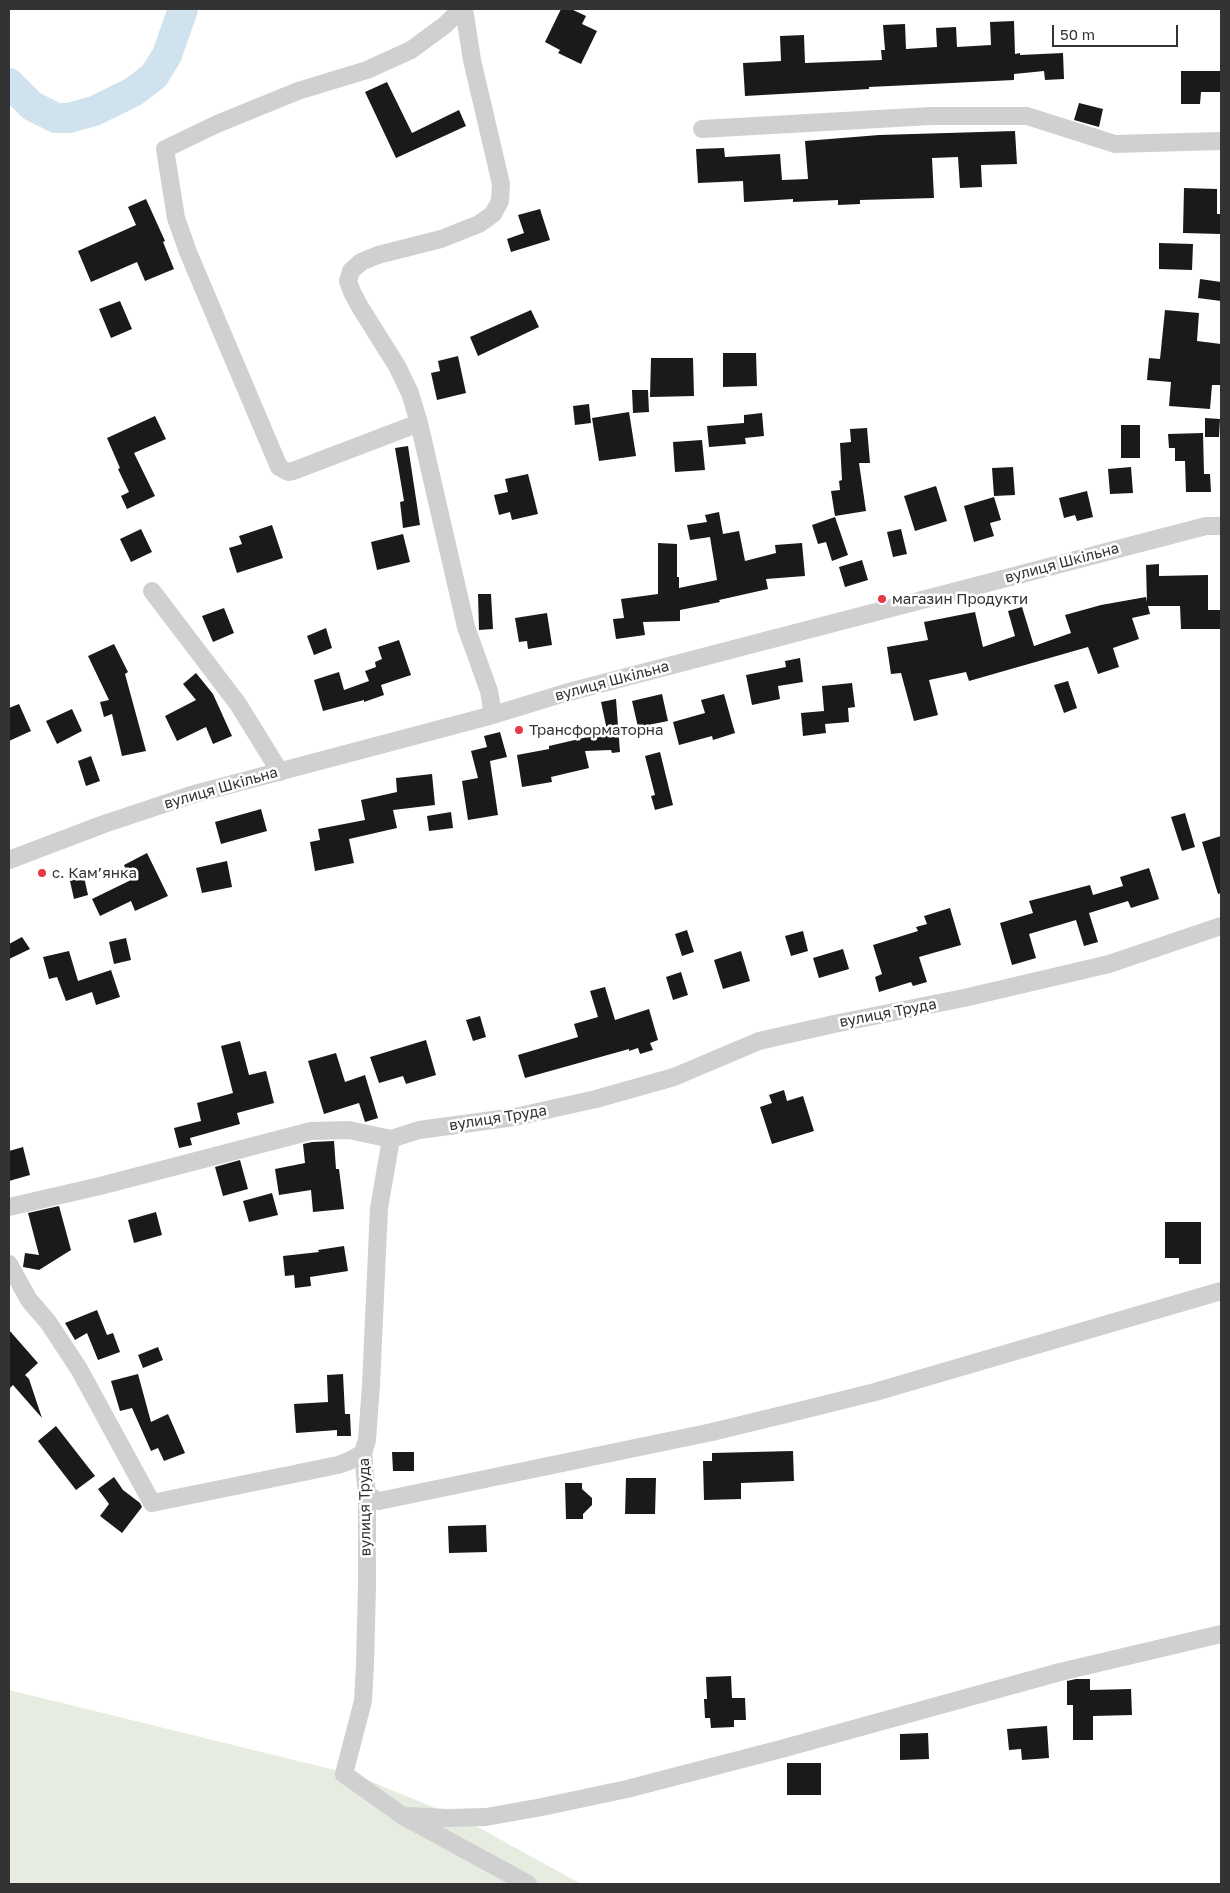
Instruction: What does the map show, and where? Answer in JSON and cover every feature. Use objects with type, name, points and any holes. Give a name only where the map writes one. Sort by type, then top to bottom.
[{"type":"street","points":[[419,423],[293,471],[288,472],[279,467],[188,252],[176,218],[165,149],[217,124],[298,91],[368,70],[411,50],[463,9]]},
{"type":"street","points":[[463,9],[472,60],[501,184],[500,201],[493,214],[479,224],[441,238],[378,255],[361,262],[351,271],[348,281],[352,292],[397,366],[410,392],[419,423],[466,627],[489,691],[493,715]]},
{"type":"street","points":[[702,129],[931,116],[1027,116],[1115,144],[1221,141]]},
{"type":"street","name":"вулиця Шкільна","points":[[9,860],[121,818],[191,795],[493,715],[565,693],[1187,530],[1206,526],[1221,526]]},
{"type":"street","points":[[152,591],[238,704],[280,772]]},
{"type":"street","name":"вулиця Труда","points":[[403,1816],[344,1774],[363,1701],[366,1654],[367,1495],[363,1453],[367,1440],[371,1385],[379,1208],[391,1139],[419,1130],[515,1117],[572,1105],[674,1077],[759,1041],[973,996],[1109,964],[1221,926]]},
{"type":"street","points":[[9,1207],[100,1186],[312,1131],[349,1130],[391,1139]]},
{"type":"street","points":[[9,1264],[29,1300],[48,1322],[79,1369],[152,1503],[338,1465],[363,1453]]},
{"type":"street","points":[[367,1495],[379,1501],[759,1421],[875,1392],[1221,1291]]},
{"type":"street","points":[[403,1816],[486,1817],[627,1789],[781,1749],[1060,1672],[1221,1634]]},
{"type":"street","points":[[403,1816],[528,1884]]},
{"type":"shaded area","points":[[9,1690],[355,1775],[467,1821],[581,1884],[9,1884]]},
{"type":"building","points":[[561,9],[571,9],[586,16],[582,24],[597,31],[581,64],[558,53],[560,50],[545,42]]},
{"type":"building","points":[[1014,21],[1015,54],[1063,53],[1064,79],[1045,80],[1044,71],[1014,74],[1014,80],[869,87],[869,89],[745,96],[743,63],[781,61],[780,36],[804,35],[805,63],[882,60],[881,50],[885,50],[883,25],[905,24],[906,49],[937,47],[936,28],[956,27],[957,47],[991,45],[990,22]]},
{"type":"building","points":[[1181,71],[1221,71],[1221,92],[1201,92],[1200,104],[1181,104]]},
{"type":"building","points":[[387,82],[412,133],[459,110],[466,126],[396,158],[365,92]]},
{"type":"building","points":[[1079,103],[1103,109],[1099,127],[1074,120]]},
{"type":"building","points":[[1015,131],[1017,164],[981,165],[982,187],[960,188],[958,157],[932,158],[934,198],[860,200],[860,204],[838,205],[838,200],[793,202],[793,199],[744,202],[743,181],[698,183],[696,149],[724,148],[725,157],[780,154],[782,180],[808,179],[805,141],[879,135]]},
{"type":"building","points":[[1184,188],[1217,189],[1217,214],[1221,214],[1221,234],[1183,233]]},
{"type":"building","points":[[146,199],[165,241],[163,242],[174,269],[145,281],[137,262],[91,282],[78,251],[136,225],[128,207]]},
{"type":"building","points":[[540,209],[550,240],[511,252],[507,239],[524,233],[518,215]]},
{"type":"building","points":[[1159,243],[1193,244],[1192,270],[1159,269]]},
{"type":"building","points":[[1200,279],[1221,282],[1221,301],[1198,298]]},
{"type":"building","points":[[120,301],[132,329],[111,338],[99,309]]},
{"type":"building","points":[[531,310],[539,327],[478,356],[470,337]]},
{"type":"building","points":[[1165,310],[1199,313],[1197,341],[1221,344],[1221,385],[1212,385],[1210,409],[1169,406],[1171,382],[1147,380],[1149,358],[1160,359]]},
{"type":"building","points":[[723,353],[756,353],[757,386],[723,387]]},
{"type":"building","points":[[458,356],[466,393],[437,400],[431,373],[440,371],[438,361]]},
{"type":"building","points":[[651,358],[693,358],[694,396],[650,397]]},
{"type":"building","points":[[632,390],[648,390],[649,412],[633,413]]},
{"type":"building","points":[[589,404],[591,423],[575,425],[573,406]]},
{"type":"building","points":[[629,412],[636,456],[599,461],[592,418]]},
{"type":"building","points":[[762,413],[764,436],[745,438],[746,444],[709,447],[707,426],[744,423],[744,415]]},
{"type":"building","points":[[155,416],[166,439],[134,453],[155,496],[127,509],[121,496],[129,492],[118,469],[120,468],[107,438]]},
{"type":"building","points":[[1205,418],[1220,419],[1219,437],[1205,437]]},
{"type":"building","points":[[1121,425],[1140,425],[1140,458],[1121,458]]},
{"type":"building","points":[[867,428],[870,463],[859,463],[866,511],[835,516],[831,491],[840,490],[839,481],[842,480],[840,443],[851,442],[850,429]]},
{"type":"building","points":[[1203,433],[1204,474],[1210,474],[1211,492],[1186,492],[1185,461],[1175,461],[1175,448],[1169,448],[1168,434]]},
{"type":"building","points":[[702,440],[705,470],[675,472],[673,442]]},
{"type":"building","points":[[408,446],[420,525],[403,528],[400,502],[404,501],[395,448]]},
{"type":"building","points":[[1013,467],[1015,495],[994,496],[992,468]]},
{"type":"building","points":[[1131,467],[1133,493],[1110,494],[1108,469]]},
{"type":"building","points":[[528,474],[538,514],[512,520],[510,512],[499,515],[494,495],[508,492],[505,479]]},
{"type":"building","points":[[936,486],[947,521],[915,531],[904,496]]},
{"type":"building","points":[[1087,491],[1093,517],[1077,521],[1075,515],[1064,518],[1059,498]]},
{"type":"building","points":[[994,497],[1001,520],[990,523],[994,536],[974,542],[964,506]]},
{"type":"building","points":[[719,512],[723,534],[739,531],[745,561],[776,553],[775,545],[802,543],[805,576],[766,579],[768,589],[719,600],[720,602],[680,610],[680,621],[643,622],[645,635],[616,639],[613,619],[624,618],[621,599],[658,594],[658,543],[677,544],[679,588],[717,580],[710,537],[690,540],[687,525],[707,522],[705,515]]},
{"type":"building","points":[[835,517],[848,555],[832,561],[826,542],[818,544],[812,525]]},
{"type":"building","points":[[272,525],[283,558],[237,573],[229,548],[242,544],[239,536]]},
{"type":"building","points":[[141,529],[152,552],[131,562],[120,539]]},
{"type":"building","points":[[901,529],[907,554],[893,557],[887,532]]},
{"type":"building","points":[[403,534],[410,562],[377,570],[371,542]]},
{"type":"building","points":[[862,560],[868,580],[845,587],[839,567]]},
{"type":"building","points":[[1159,564],[1159,576],[1208,575],[1208,610],[1221,610],[1221,629],[1181,629],[1180,606],[1148,606],[1150,614],[1132,618],[1139,639],[1113,648],[1119,667],[1098,674],[1088,647],[969,681],[966,672],[929,680],[938,715],[914,721],[901,673],[891,674],[887,647],[928,640],[924,622],[975,612],[983,647],[1015,636],[1008,611],[1022,607],[1034,646],[1071,633],[1065,615],[1101,605],[1146,597],[1147,602],[1146,565]]},
{"type":"building","points":[[478,594],[491,594],[493,629],[479,630]]},
{"type":"building","points":[[224,608],[234,633],[213,642],[202,616]]},
{"type":"building","points":[[547,613],[552,645],[528,649],[527,641],[519,642],[515,618]]},
{"type":"building","points":[[326,628],[332,648],[314,655],[307,636]]},
{"type":"building","points":[[399,640],[411,675],[381,685],[384,695],[364,702],[364,700],[323,711],[314,680],[339,672],[344,690],[369,681],[365,671],[376,667],[375,662],[382,659],[378,647]]},
{"type":"building","points":[[114,644],[128,672],[125,674],[146,751],[122,756],[112,714],[104,717],[100,702],[109,700],[88,656]]},
{"type":"building","points":[[800,658],[803,682],[778,686],[780,699],[752,705],[746,675],[786,667],[785,661]]},
{"type":"building","points":[[196,673],[213,694],[232,736],[213,744],[206,727],[177,741],[165,716],[196,700],[183,684]]},
{"type":"building","points":[[1068,681],[1077,708],[1064,713],[1054,685]]},
{"type":"building","points":[[852,683],[855,707],[848,708],[849,722],[825,724],[826,733],[803,736],[801,713],[824,711],[822,686]]},
{"type":"building","points":[[662,694],[668,721],[638,727],[632,701]]},
{"type":"building","points":[[724,694],[735,733],[713,740],[712,736],[679,745],[673,722],[705,713],[701,700]]},
{"type":"building","points":[[616,699],[620,752],[612,753],[611,750],[585,751],[589,768],[551,777],[552,782],[522,787],[517,755],[549,749],[549,746],[596,735],[608,735],[601,702]]},
{"type":"building","points":[[19,704],[31,731],[9,741],[9,708]]},
{"type":"building","points":[[72,709],[82,731],[57,744],[46,721]]},
{"type":"building","points":[[500,732],[507,757],[490,761],[498,815],[468,820],[462,781],[478,778],[471,751],[487,747],[484,736]]},
{"type":"building","points":[[660,752],[673,805],[655,810],[651,796],[655,795],[645,756]]},
{"type":"building","points":[[91,756],[100,781],[86,786],[78,761]]},
{"type":"building","points":[[432,774],[435,805],[393,810],[397,828],[349,839],[354,863],[315,871],[310,842],[320,840],[318,829],[365,820],[361,800],[397,792],[396,778]]},
{"type":"building","points":[[261,809],[267,831],[221,844],[215,822]]},
{"type":"building","points":[[451,812],[453,828],[429,831],[427,816]]},
{"type":"building","points":[[1185,813],[1195,847],[1182,851],[1171,817]]},
{"type":"building","points":[[1221,836],[1221,893],[1218,894],[1202,842]]},
{"type":"building","points":[[147,853],[168,896],[135,911],[131,901],[100,916],[92,899],[131,880],[124,865]]},
{"type":"building","points":[[227,861],[232,887],[202,893],[196,868]]},
{"type":"building","points":[[1149,868],[1159,899],[1131,908],[1128,901],[1089,913],[1098,942],[1084,946],[1076,920],[1029,934],[1036,958],[1012,965],[1000,923],[1033,913],[1029,901],[1090,885],[1093,895],[1123,886],[1120,877]]},
{"type":"building","points":[[84,877],[88,895],[74,899],[70,881]]},
{"type":"building","points":[[950,908],[961,945],[919,957],[927,982],[913,986],[911,982],[879,992],[875,977],[882,974],[873,945],[918,931],[916,927],[927,924],[924,916]]},
{"type":"building","points":[[687,930],[694,952],[682,956],[675,934]]},
{"type":"building","points":[[803,931],[808,951],[791,956],[785,936]]},
{"type":"building","points":[[22,937],[30,949],[9,959],[9,944]]},
{"type":"building","points":[[126,938],[131,960],[114,964],[109,942]]},
{"type":"building","points":[[843,949],[849,969],[819,978],[813,958]]},
{"type":"building","points":[[69,951],[78,981],[111,970],[120,997],[96,1005],[92,992],[66,1001],[57,977],[49,979],[43,957]]},
{"type":"building","points":[[741,951],[750,981],[723,989],[714,960]]},
{"type":"building","points":[[681,972],[688,995],[673,1000],[666,977]]},
{"type":"building","points":[[605,987],[615,1020],[649,1009],[658,1040],[650,1043],[653,1050],[640,1054],[638,1048],[629,1051],[629,1049],[525,1078],[518,1055],[578,1037],[574,1024],[598,1017],[590,991]]},
{"type":"building","points":[[480,1016],[486,1037],[473,1041],[466,1020]]},
{"type":"building","points":[[426,1040],[436,1075],[406,1084],[403,1076],[379,1083],[370,1057]]},
{"type":"building","points":[[240,1041],[249,1075],[266,1071],[274,1103],[237,1113],[240,1124],[190,1138],[192,1145],[179,1148],[174,1128],[201,1121],[197,1103],[233,1093],[221,1046]]},
{"type":"building","points":[[336,1053],[345,1082],[365,1075],[378,1118],[365,1122],[359,1103],[324,1114],[308,1061]]},
{"type":"building","points":[[784,1090],[787,1101],[803,1096],[814,1131],[772,1144],[760,1107],[772,1103],[769,1095]]},
{"type":"building","points":[[334,1141],[336,1169],[339,1169],[344,1209],[313,1212],[311,1190],[279,1195],[275,1169],[305,1163],[303,1144]]},
{"type":"building","points":[[23,1147],[30,1175],[9,1181],[9,1151]]},
{"type":"building","points":[[240,1160],[248,1189],[223,1196],[215,1167]]},
{"type":"building","points":[[272,1193],[278,1215],[249,1222],[243,1201]]},
{"type":"building","points":[[59,1206],[71,1250],[39,1270],[23,1267],[25,1253],[39,1255],[28,1213]]},
{"type":"building","points":[[156,1212],[162,1235],[134,1243],[128,1220]]},
{"type":"building","points":[[1165,1222],[1201,1222],[1201,1264],[1179,1264],[1179,1258],[1165,1258]]},
{"type":"building","points":[[344,1246],[348,1271],[310,1277],[311,1286],[295,1288],[294,1275],[285,1276],[283,1256],[319,1252],[318,1250]]},
{"type":"building","points":[[97,1310],[107,1335],[113,1333],[120,1352],[98,1360],[87,1333],[75,1340],[65,1323]]},
{"type":"building","points":[[9,1330],[38,1363],[25,1375],[29,1379],[42,1418],[13,1385],[9,1389]]},
{"type":"building","points":[[158,1347],[163,1360],[143,1368],[138,1355]]},
{"type":"building","points":[[138,1374],[151,1422],[168,1414],[185,1453],[164,1461],[158,1448],[151,1451],[132,1408],[120,1411],[111,1381]]},
{"type":"building","points":[[343,1374],[345,1414],[350,1414],[351,1436],[337,1436],[337,1430],[296,1433],[294,1404],[328,1402],[327,1375]]},
{"type":"building","points":[[56,1426],[95,1476],[76,1490],[38,1441]]},
{"type":"building","points":[[793,1451],[794,1481],[741,1483],[741,1499],[704,1500],[703,1461],[712,1461],[712,1453]]},
{"type":"building","points":[[392,1452],[414,1452],[414,1471],[393,1471]]},
{"type":"building","points":[[114,1477],[123,1490],[140,1503],[142,1507],[122,1533],[100,1516],[109,1504],[98,1489]]},
{"type":"building","points":[[626,1478],[656,1478],[655,1514],[625,1514]]},
{"type":"building","points":[[565,1483],[582,1483],[582,1489],[592,1498],[592,1505],[583,1514],[583,1519],[566,1519]]},
{"type":"building","points":[[486,1525],[487,1552],[449,1553],[448,1526]]},
{"type":"building","points":[[731,1676],[732,1698],[745,1698],[746,1720],[734,1720],[734,1727],[711,1728],[710,1718],[705,1718],[704,1699],[707,1699],[706,1677]]},
{"type":"building","points":[[1090,1679],[1090,1690],[1131,1689],[1132,1715],[1093,1716],[1093,1740],[1073,1740],[1073,1705],[1067,1705],[1067,1681]]},
{"type":"building","points":[[1047,1726],[1049,1758],[1022,1760],[1021,1749],[1009,1750],[1007,1729]]},
{"type":"building","points":[[928,1733],[929,1759],[900,1760],[900,1734]]},
{"type":"building","points":[[787,1763],[821,1763],[821,1795],[787,1795]]},
{"type":"waterway","points":[[9,83],[32,106],[56,118],[69,118],[94,111],[133,92],[154,76],[167,55],[183,9]]},
{"type":"place","name":"магазин Продукти","points":[[882,599]]},
{"type":"place","name":"Трансформаторна","points":[[519,730]]},
{"type":"place","name":"с. Кам’янка","points":[[42,873]]}]
